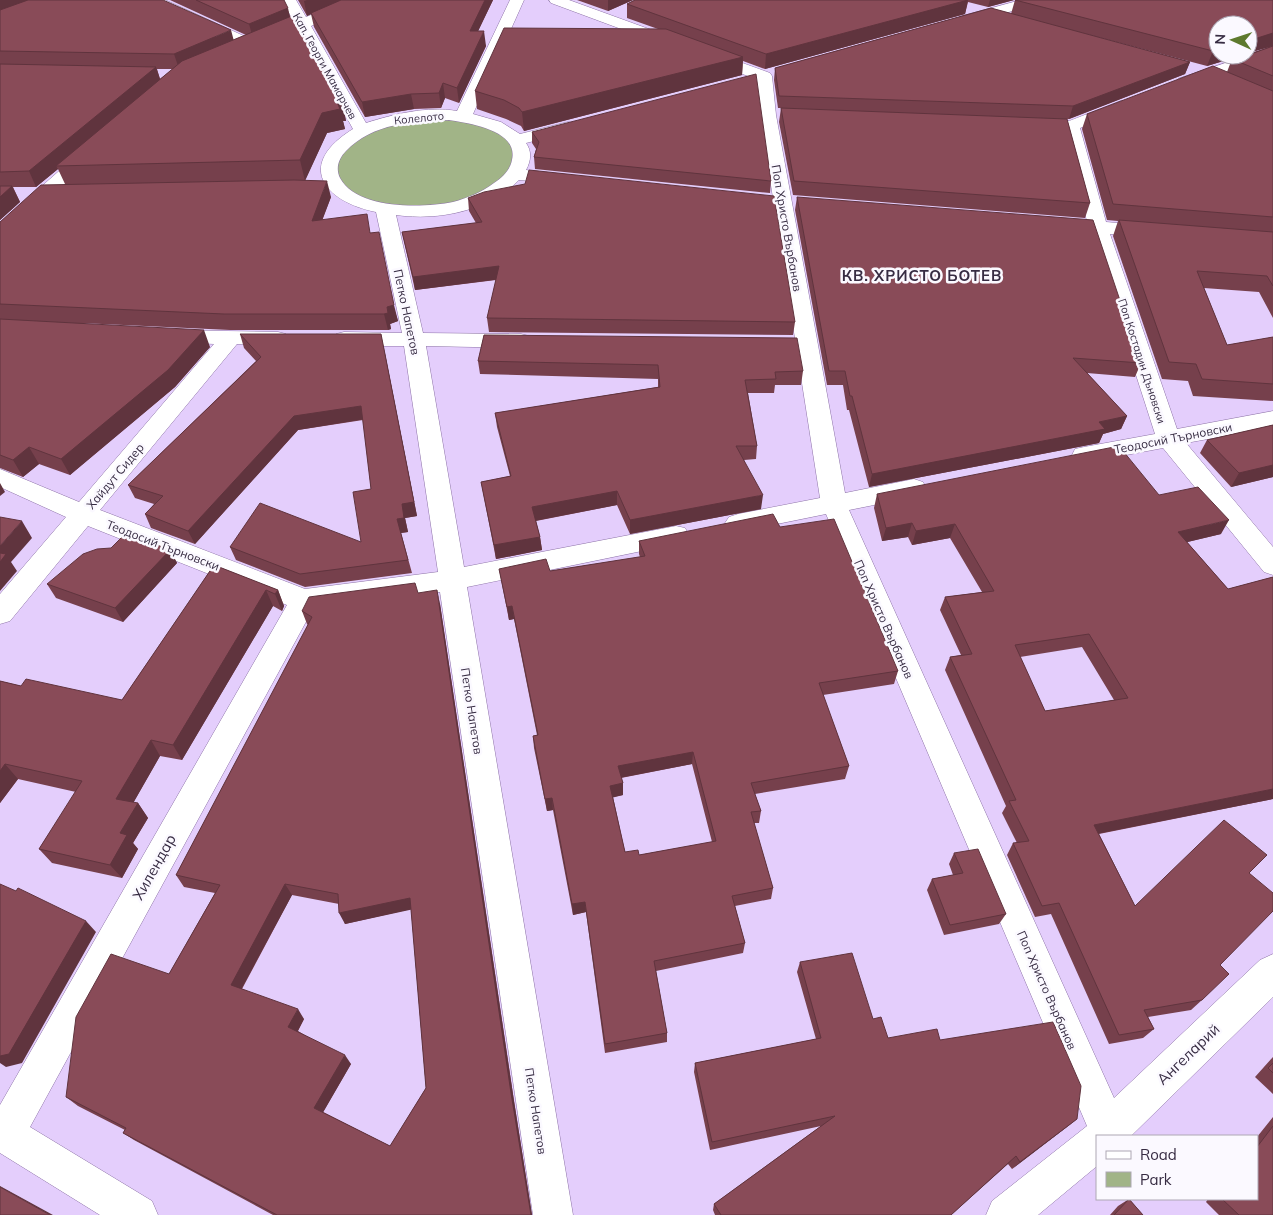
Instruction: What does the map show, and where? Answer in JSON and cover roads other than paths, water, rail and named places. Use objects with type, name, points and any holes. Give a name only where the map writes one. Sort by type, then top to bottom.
[{"type":"street","points":[[153,0],[252,45]]},
{"type":"street","name":"Кап. Георги Мамарчев","points":[[289,0],[362,131]]},
{"type":"street","points":[[235,53],[360,0]]},
{"type":"street","points":[[463,118],[517,0]]},
{"type":"street","points":[[556,0],[773,73]]},
{"type":"street","points":[[951,24],[1037,0]]},
{"type":"street","points":[[963,7],[1017,22]]},
{"type":"street","points":[[608,18],[624,11]]},
{"type":"street","points":[[1171,87],[1207,73],[1273,52]]},
{"type":"street","points":[[1178,66],[1207,73],[1232,84]]},
{"type":"street","points":[[735,83],[773,73]]},
{"type":"street","name":"Поп Христо Върбанов","points":[[773,73],[778,115],[782,202],[797,344],[834,504],[1103,1135]]},
{"type":"street","points":[[1022,124],[1071,126],[1134,101]]},
{"type":"street","name":"Колелото","points":[[336,187],[328,173],[331,158],[342,143],[362,131],[388,121],[419,116],[449,115],[478,120],[501,128],[516,140]]},
{"type":"street","points":[[316,188],[336,187],[364,204],[385,209],[416,211],[448,208],[482,198],[500,188],[516,174],[522,163],[522,151],[516,140],[583,123]]},
{"type":"street","name":"Поп Костадин Дъновски","points":[[1071,126],[1098,228],[1168,438],[1273,565]]},
{"type":"street","points":[[0,233],[43,193],[101,144]]},
{"type":"street","points":[[516,174],[585,182]]},
{"type":"street","points":[[17,194],[72,193]]},
{"type":"street","name":"Петко Напетов","points":[[385,209],[414,339],[553,1215]]},
{"type":"street","points":[[1039,223],[1166,233]]},
{"type":"street","points":[[154,335],[230,339],[298,339]]},
{"type":"street","name":"Хайдут Сидер","points":[[0,613],[230,339]]},
{"type":"street","points":[[327,339],[542,341]]},
{"type":"street","name":"Теодосий Търновски","points":[[1063,459],[1273,419]]},
{"type":"street","name":"Теодосий Търновски","points":[[0,477],[84,514],[304,600],[451,580],[939,483]]},
{"type":"street","name":"Хилендар","points":[[2,1132],[304,600]]},
{"type":"street","name":"Ангеларий","points":[[1104,1135],[1273,972]]},
{"type":"street","points":[[2,1132],[138,1215]]},
{"type":"street","name":"Ангеларий","points":[[1006,1215],[1096,1142]]},
{"type":"district","name":"КВ. ХРИСТО БОТЕВ","points":[[922,275]]}]
